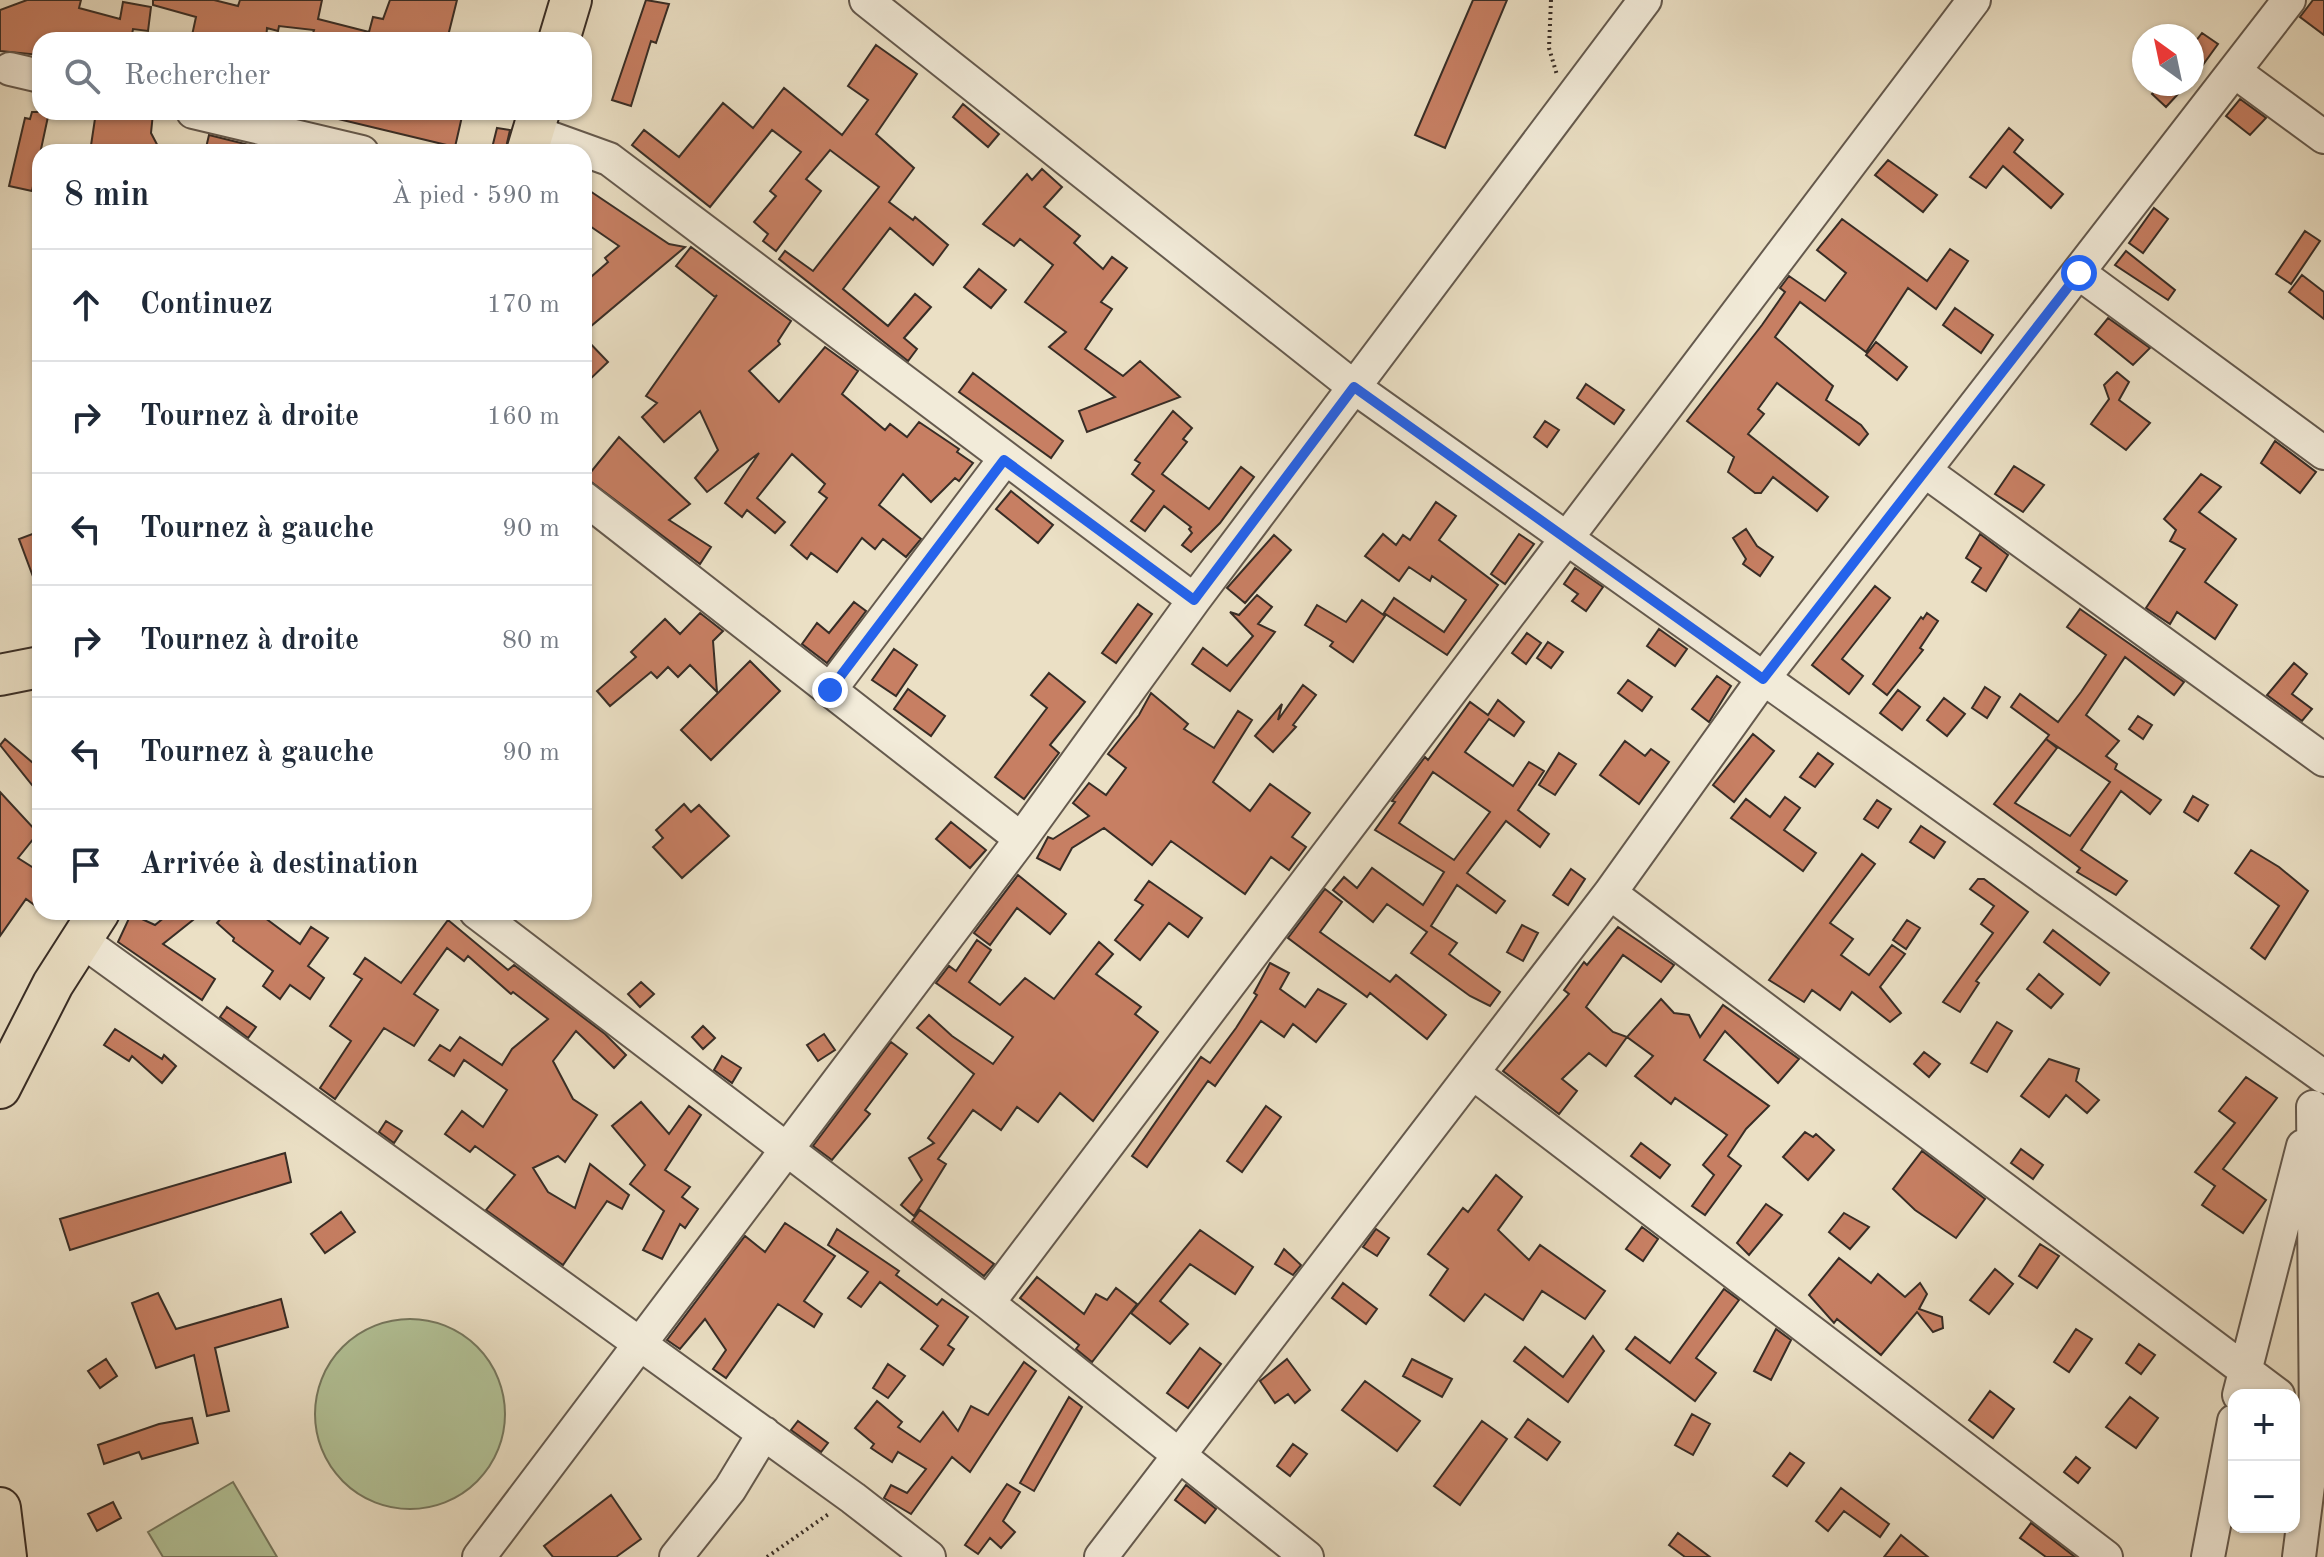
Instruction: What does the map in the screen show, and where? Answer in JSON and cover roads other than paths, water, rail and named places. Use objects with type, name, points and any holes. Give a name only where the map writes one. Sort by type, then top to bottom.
[{"type":"main road","points":[[561,32],[571,0]]},
{"type":"main road","points":[[0,675],[32,669]]},
{"type":"main road","points":[[0,1088],[53,984],[90,926]]},
{"type":"main road","points":[[0,1508],[6,1557]]},
{"type":"street","points":[[866,0],[1354,387],[2320,1081]]},
{"type":"street","points":[[479,1557],[784,1148],[1021,839],[1194,600],[1645,0]]},
{"type":"street","points":[[988,1303],[1974,0]]},
{"type":"street","points":[[1101,1557],[1610,893],[1763,679],[2289,0]]},
{"type":"street","points":[[2234,71],[2324,137]]},
{"type":"street","points":[[227,120],[328,144]]},
{"type":"street","points":[[533,132],[567,144]]},
{"type":"street","points":[[592,153],[609,159],[1004,460],[1194,600]]},
{"type":"street","points":[[2079,273],[2324,453]]},
{"type":"street","points":[[830,690],[1004,460]]},
{"type":"street","points":[[1925,471],[2324,760]]},
{"type":"street","points":[[592,504],[1021,839]]},
{"type":"street","points":[[1610,893],[2241,1382],[2261,1389]]},
{"type":"street","points":[[486,920],[988,1303],[1307,1557]]},
{"type":"street","points":[[90,926],[638,1343],[853,1498],[929,1557]]},
{"type":"street","points":[[1473,1073],[2106,1557]]},
{"type":"street","points":[[2241,1382],[2320,1081]]},
{"type":"street","points":[[2299,1557],[2320,1081]]},
{"type":"street","points":[[676,1557],[730,1489],[764,1433]]},
{"type":"street","points":[[2208,1557],[2228,1452]]}]
